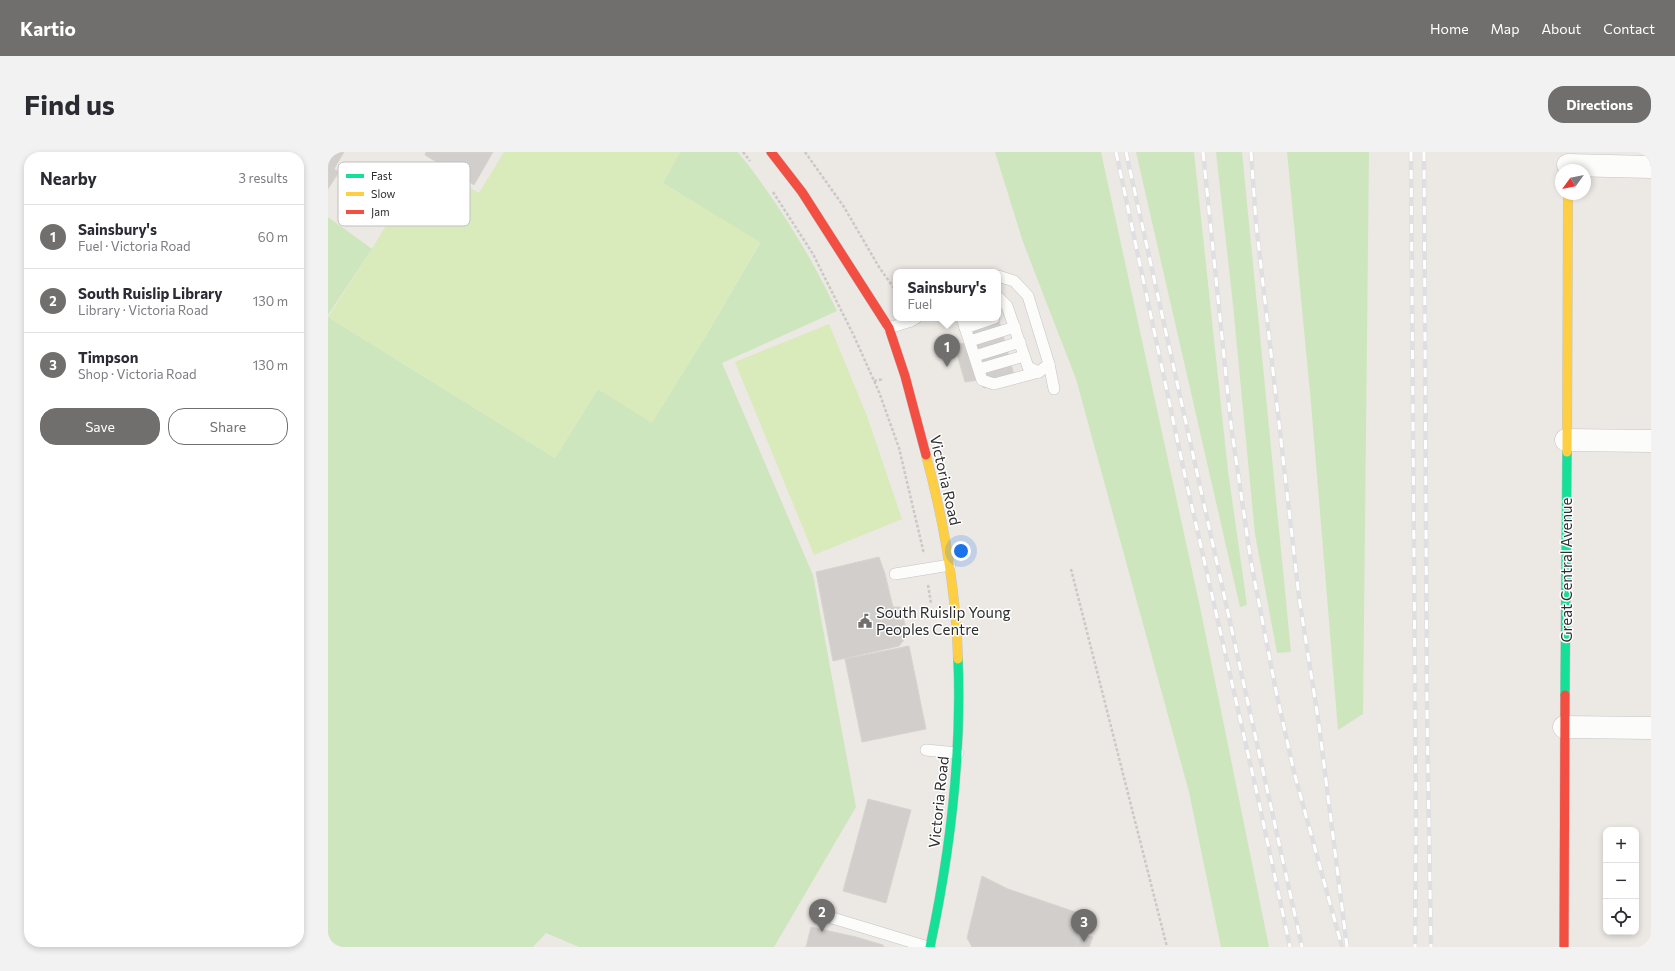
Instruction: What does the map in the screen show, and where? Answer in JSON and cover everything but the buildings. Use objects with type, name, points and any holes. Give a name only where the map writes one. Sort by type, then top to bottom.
[{"type":"street","name":"Victoria Road","points":[[771,152],[802,192],[889,328],[905,376],[938,501],[950,565],[957,624],[960,697],[958,753],[954,800],[941,895],[929,947]]},
{"type":"street","points":[[1568,162],[1651,167]]},
{"type":"street","name":"Great Central Avenue","points":[[1564,947],[1568,200]]},
{"type":"street","points":[[1566,440],[1651,441]]},
{"type":"street","points":[[1564,727],[1651,728]]},
{"type":"lane","points":[[1001,277],[1014,281],[1028,296],[1049,364],[1054,390]]},
{"type":"lane","points":[[1001,302],[1010,313],[1028,367],[1039,372]]},
{"type":"lane","points":[[1001,316],[1010,313]]},
{"type":"lane","points":[[889,328],[911,321]]},
{"type":"lane","points":[[976,321],[964,323],[982,380],[994,384],[1039,372],[1049,364]]},
{"type":"lane","points":[[970,341],[1015,327]]},
{"type":"lane","points":[[975,356],[1020,342]]},
{"type":"lane","points":[[979,369],[1024,356]]},
{"type":"lane","points":[[896,574],[950,565]]},
{"type":"lane","points":[[926,750],[958,753]]},
{"type":"lane","points":[[816,914],[929,947]]},
{"type":"path","points":[[743,152],[751,162]]},
{"type":"path","points":[[805,152],[844,207],[879,267],[893,287]]},
{"type":"path","points":[[772,191],[813,254],[854,336],[879,392],[899,448],[926,569],[931,608]]},
{"type":"path","points":[[1071,569],[1167,947]]},
{"type":"green space","points":[[504,152],[680,152],[663,183],[760,242],[707,334],[652,423],[598,389],[555,458],[328,317],[386,226],[470,226],[470,188],[479,193]]},
{"type":"green space","points":[[680,152],[738,152],[792,228],[816,269],[837,311],[722,363],[813,575],[856,807],[774,947],[579,947],[546,933],[533,947],[336,947],[328,943],[328,317],[555,458],[598,389],[652,422],[707,334],[760,243],[663,183]]},
{"type":"green space","points":[[995,152],[1101,152],[1200,607],[1269,947],[1221,947],[1189,792],[1076,379],[1023,242]]},
{"type":"green space","points":[[1136,152],[1194,152],[1228,471],[1247,605],[1240,607]]},
{"type":"green space","points":[[1216,152],[1242,152],[1291,652],[1277,653],[1255,534],[1233,305]]},
{"type":"green space","points":[[1287,152],[1369,152],[1363,714],[1338,730],[1311,403]]},
{"type":"green space","points":[[328,217],[338,224],[338,226],[340,226],[372,249],[328,315]]},
{"type":"green space","points":[[829,324],[867,416],[902,519],[814,555],[735,362]]},
{"type":"railway","points":[[1116,152],[1185,476],[1290,947]]},
{"type":"railway","points":[[1126,152],[1302,947]]},
{"type":"railway","points":[[1203,152],[1231,425],[1251,562],[1277,696],[1294,772],[1342,947]]},
{"type":"railway","points":[[1251,152],[1256,223],[1299,597],[1319,725],[1347,947]]},
{"type":"railway","points":[[1411,152],[1416,828],[1415,947]]},
{"type":"railway","points":[[1424,152],[1427,712],[1431,947]]},
{"type":"traffic: fast","points":[[1565,695],[1567,452]]},
{"type":"traffic: fast","points":[[930,947],[949,840],[953,804],[958,731],[958,659]]},
{"type":"traffic: slow","points":[[1567,452],[1568,200]]},
{"type":"traffic: slow","points":[[926,455],[944,531],[952,581],[958,659]]},
{"type":"traffic: jam","points":[[771,152],[802,192],[889,328],[905,376],[926,455]]},
{"type":"traffic: jam","points":[[1564,947],[1565,695]]},
{"type":"place","name":"Sainsbury's","points":[[947,367]]},
{"type":"place","name":"South Ruislip Young Peoples Centre","points":[[865,621]]},
{"type":"place","name":"South Ruislip Library","points":[[822,932]]},
{"type":"place","name":"Timpson","points":[[1084,942]]}]
